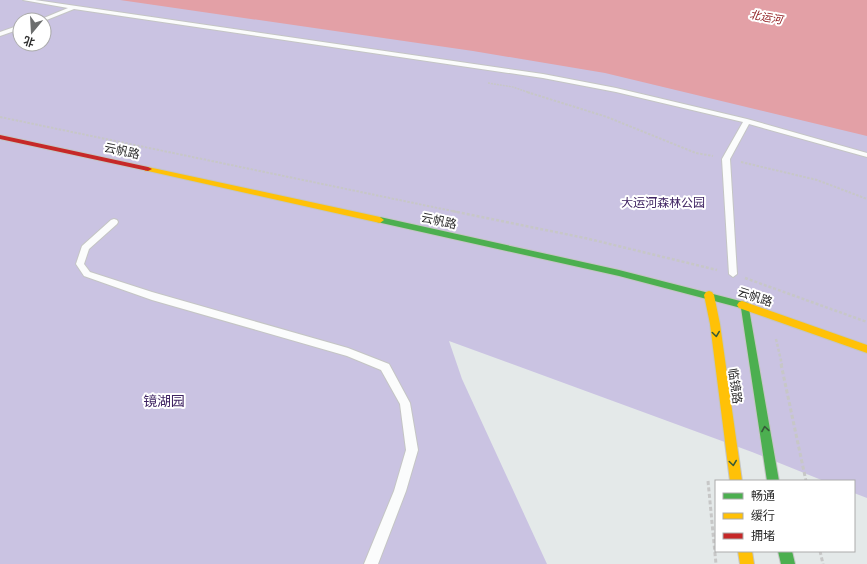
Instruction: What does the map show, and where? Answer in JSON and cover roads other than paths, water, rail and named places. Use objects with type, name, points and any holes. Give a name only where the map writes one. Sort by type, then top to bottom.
[{"type":"street","name":"云帆路","points":[[0,137],[620,273],[709,295],[745,306],[867,349]]},
{"type":"street","name":"临镜路","points":[[709,295],[715,324],[736,480]]},
{"type":"street","name":"临镜路","points":[[745,306],[773,480]]},
{"type":"street","points":[[745,552],[747,564]]},
{"type":"street","points":[[785,552],[788,564]]},
{"type":"lane","points":[[25,0],[543,76],[616,90],[747,121],[867,155]]},
{"type":"lane","points":[[52,16],[74,8]]},
{"type":"lane","points":[[0,34],[12,30]]},
{"type":"lane","points":[[733,274],[726,158],[747,121]]},
{"type":"lane","points":[[114,222],[85,248],[80,264],[87,274],[152,296],[348,352],[385,367],[405,403],[412,450],[400,491],[371,564]]},
{"type":"water","name":"北运河","points":[[120,0],[867,0],[867,136],[605,73],[473,51]]},
{"type":"park label","name":"大运河森林公园","points":[[663,203]]},
{"type":"park label","name":"镜湖园","points":[[164,401]]}]
